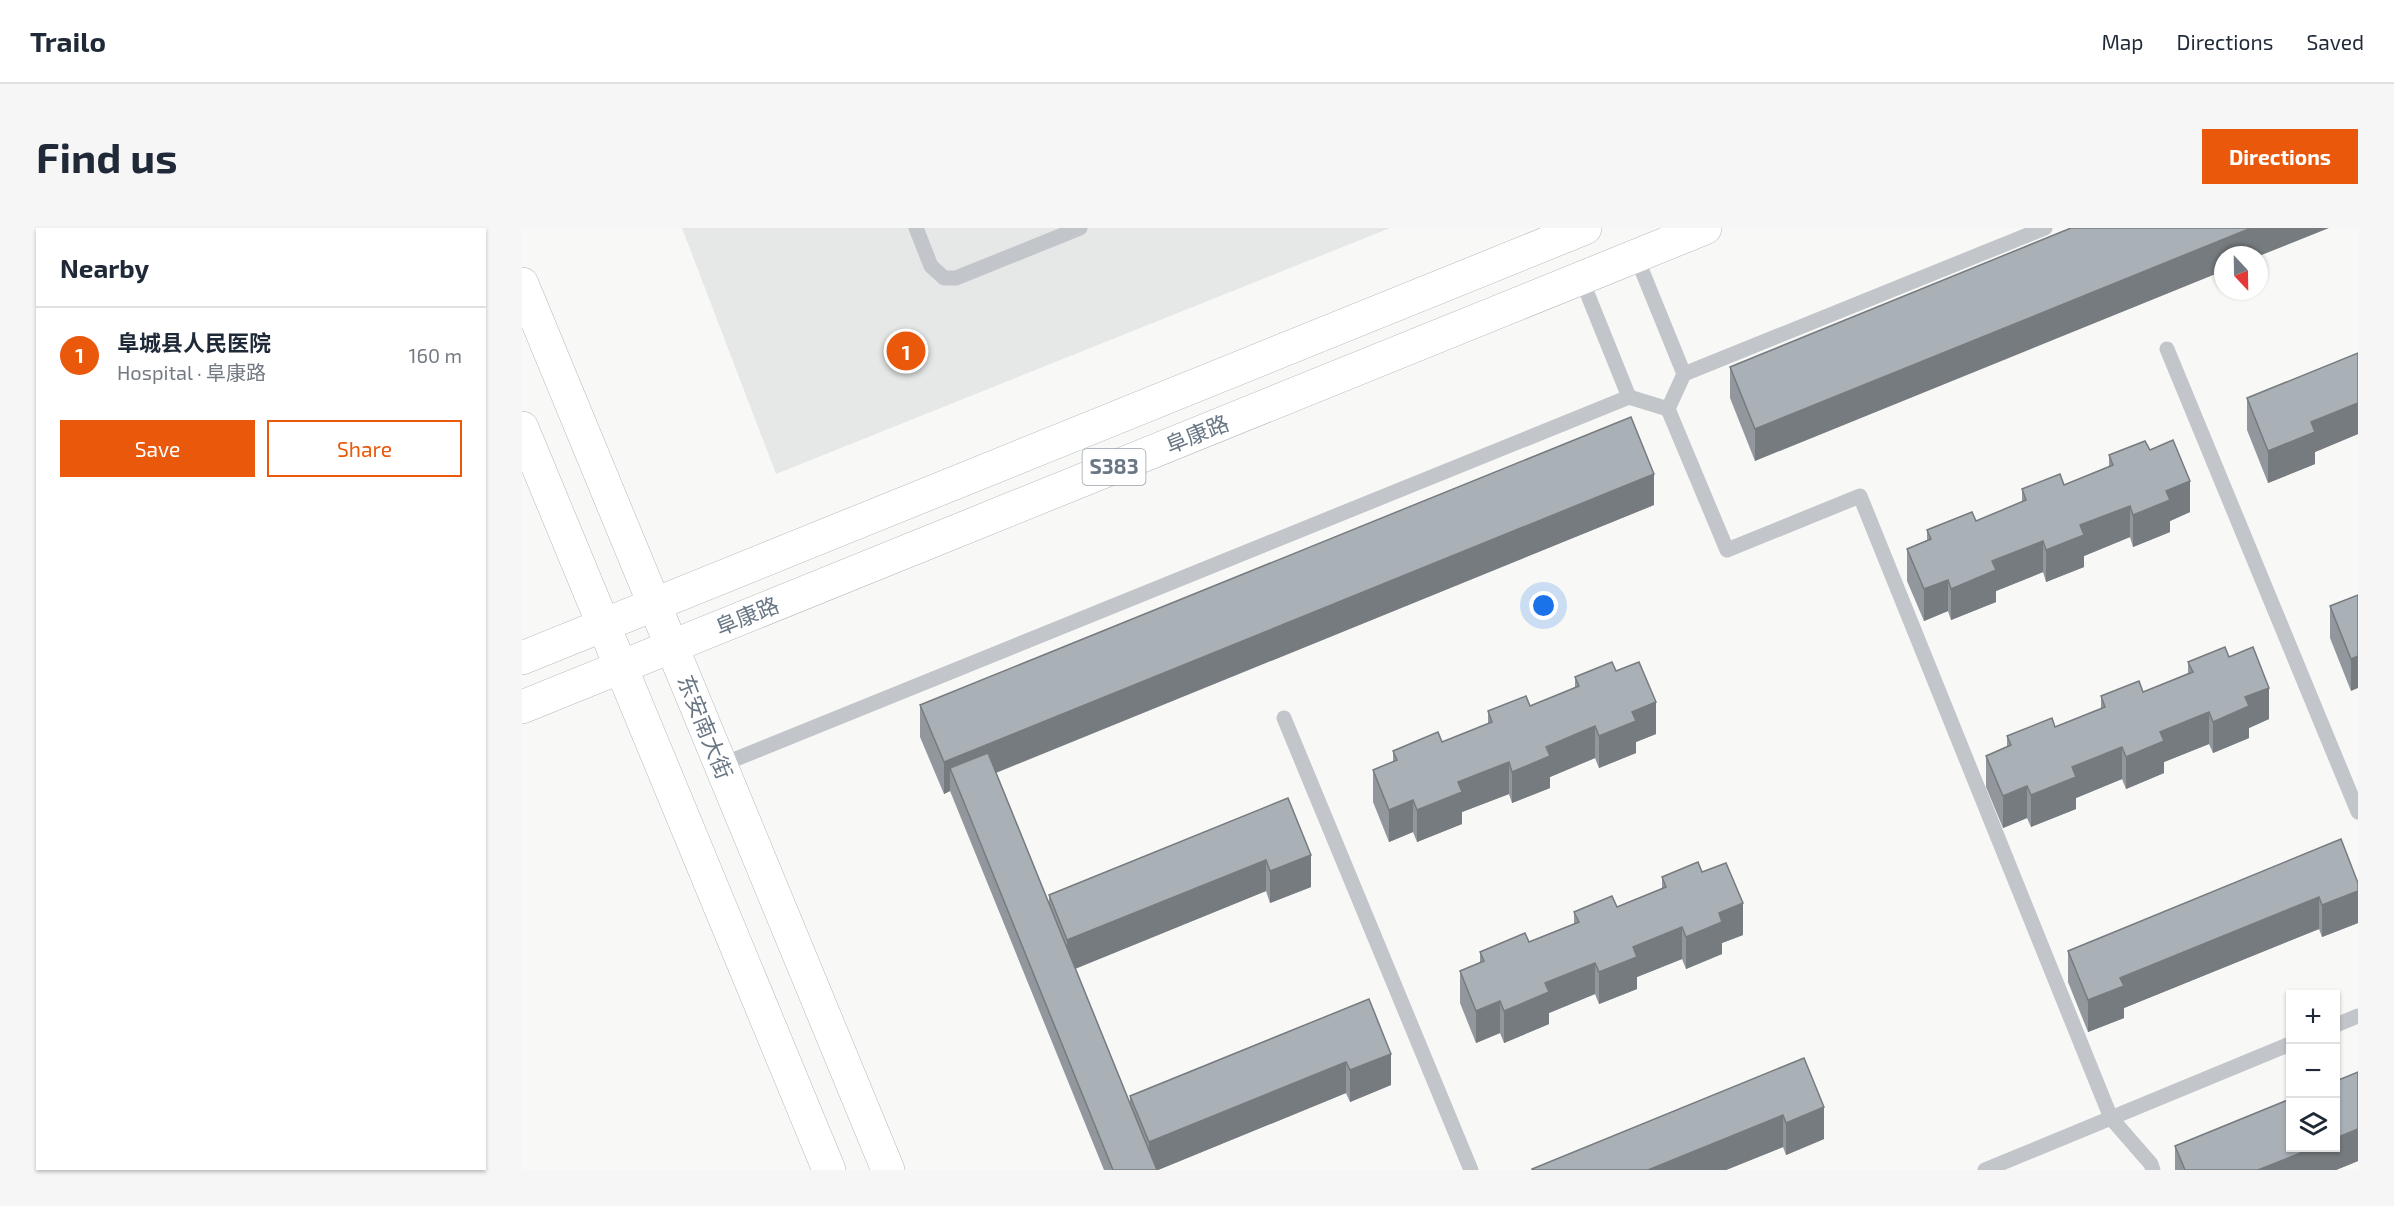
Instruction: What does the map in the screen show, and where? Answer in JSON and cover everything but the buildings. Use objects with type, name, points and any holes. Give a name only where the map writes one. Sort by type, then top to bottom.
[{"type":"main road","name":"阜康路","points":[[522,658],[1585,228]]},
{"type":"main road","name":"阜康路","points":[[522,707],[1705,228]]},
{"type":"main road","name":"东安南大街","points":[[522,284],[888,1170]]},
{"type":"main road","points":[[522,428],[829,1170]]},
{"type":"lane","points":[[916,228],[931,266],[944,278],[956,278],[1080,228]]},
{"type":"lane","points":[[2045,228],[1684,374],[1668,409],[1727,550],[1860,496],[2111,1118],[2151,1164],[2153,1170]]},
{"type":"lane","points":[[1636,256],[1684,374]]},
{"type":"lane","points":[[1581,278],[1629,397]]},
{"type":"lane","points":[[2167,349],[2358,812]]},
{"type":"lane","points":[[721,765],[1629,397],[1668,409]]},
{"type":"lane","points":[[1284,718],[1471,1170]]},
{"type":"lane","points":[[2340,1023],[2358,1016]]},
{"type":"lane","points":[[1984,1170],[2286,1046]]},
{"type":"shaded area","points":[[682,228],[1390,228],[776,474]]},
{"type":"place","name":"阜城县人民医院","points":[[906,351]]}]
